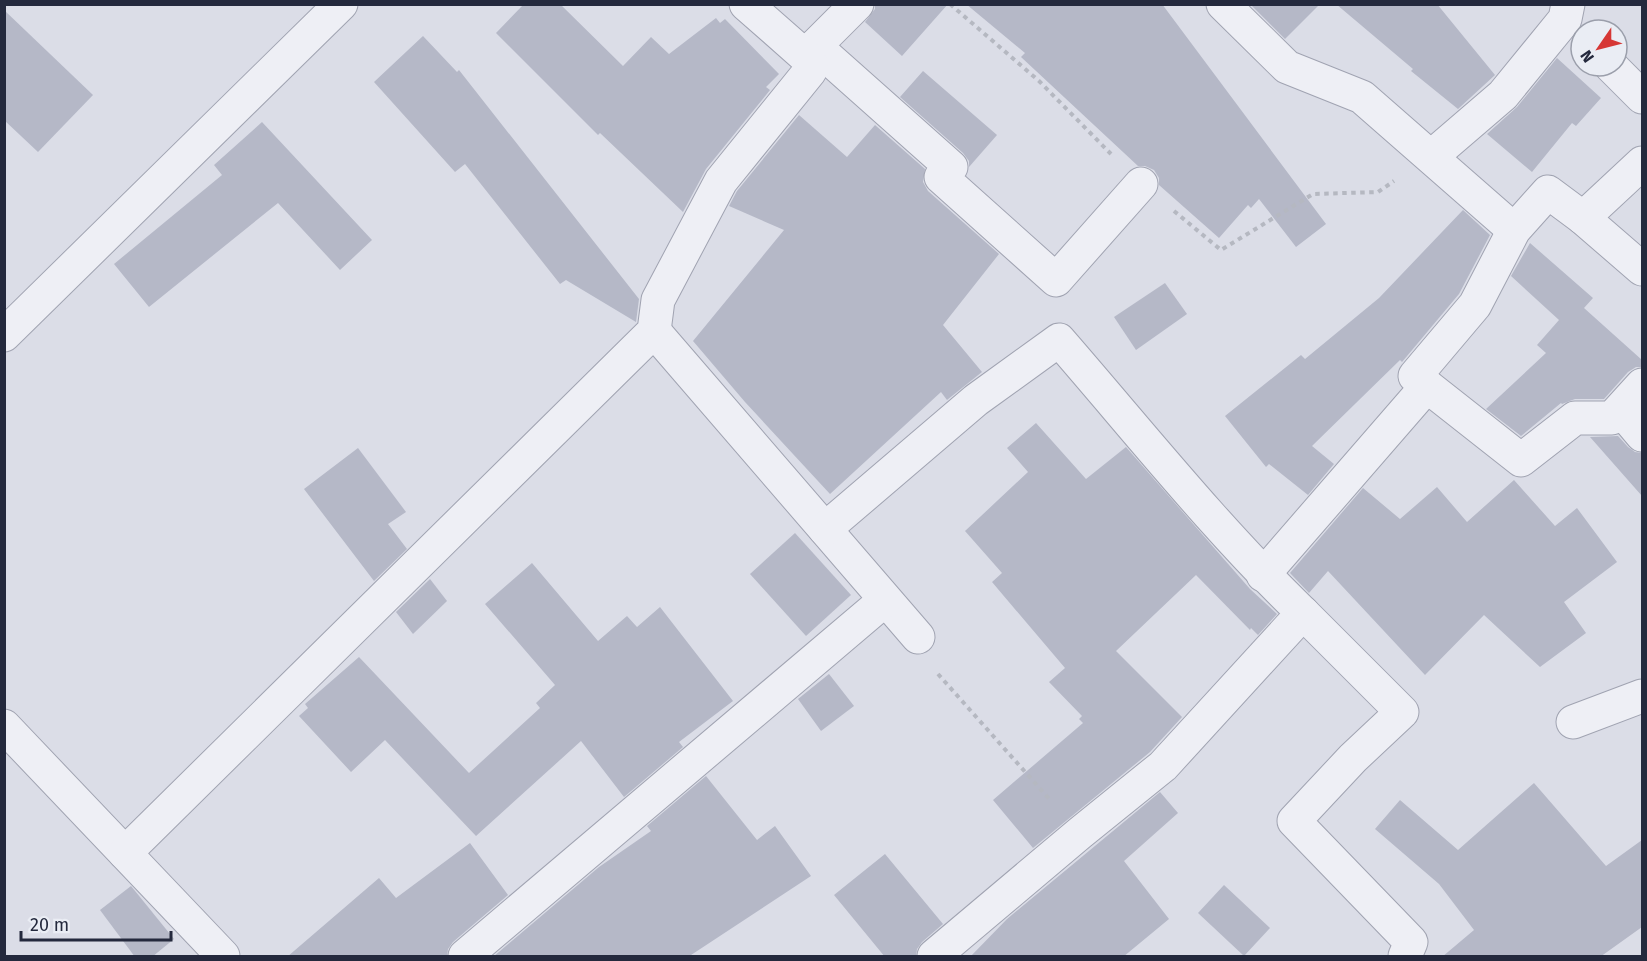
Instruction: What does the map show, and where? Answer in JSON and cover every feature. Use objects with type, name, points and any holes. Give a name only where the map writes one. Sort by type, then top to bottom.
[{"type":"street","points":[[4,335],[341,4]]},
{"type":"street","points":[[746,4],[810,51],[951,167],[941,177],[1056,280],[1141,184]]},
{"type":"street","points":[[125,853],[654,331],[658,300],[721,181],[810,71],[810,51],[856,4]]},
{"type":"street","points":[[1223,4],[1287,67],[1362,96],[1514,230]]},
{"type":"street","points":[[1432,156],[1503,96],[1569,21]]},
{"type":"street","points":[[1623,78],[1642,98]]},
{"type":"street","points":[[1583,218],[1642,164]]},
{"type":"street","points":[[1642,269],[1583,218],[1548,192],[1514,230],[1475,305],[1415,376],[1521,460],[1575,418],[1612,418],[1642,385]]},
{"type":"street","points":[[654,331],[918,637]]},
{"type":"street","points":[[825,530],[976,400],[1059,340],[1200,506],[1263,575],[1402,712],[1353,758],[1294,820],[1411,942],[1405,957]]},
{"type":"street","points":[[1263,575],[1427,386]]},
{"type":"street","points":[[1621,410],[1642,435]]},
{"type":"street","points":[[465,957],[885,600]]},
{"type":"street","points":[[934,957],[1163,766],[1303,613]]},
{"type":"street","points":[[1573,722],[1642,696]]},
{"type":"street","points":[[4,726],[223,957]]},
{"type":"path","points":[[950,4],[1039,81],[1141,184],[1221,250],[1313,194],[1378,192],[1432,156]]},
{"type":"path","points":[[918,637],[916,649],[1080,833]]},
{"type":"building","points":[[524,4],[560,4],[623,66],[651,37],[669,54],[716,18],[720,23],[725,19],[779,74],[766,87],[770,90],[706,169],[683,212],[600,133],[598,135],[496,33]]},
{"type":"building","points":[[875,4],[948,4],[902,56],[865,22],[875,9]]},
{"type":"building","points":[[966,4],[1162,4],[1326,224],[1296,247],[1259,199],[1251,208],[1248,205],[1219,238],[1159,185],[1159,178],[1154,170],[1138,166],[1021,57],[1025,53]]},
{"type":"building","points":[[1250,4],[1320,4],[1285,39]]},
{"type":"building","points":[[1336,4],[1437,4],[1495,75],[1458,109],[1411,71],[1413,69]]},
{"type":"building","points":[[4,10],[93,95],[38,152],[4,120]]},
{"type":"building","points":[[423,36],[457,72],[459,70],[639,299],[636,322],[566,280],[560,284],[465,164],[455,172],[374,82]]},
{"type":"building","points":[[1557,58],[1569,69],[1569,78],[1579,78],[1601,98],[1576,126],[1572,123],[1532,172],[1487,134],[1517,107]]},
{"type":"building","points":[[923,71],[997,135],[969,167],[969,161],[963,153],[900,97]]},
{"type":"building","points":[[799,115],[847,157],[875,125],[925,169],[923,182],[928,191],[999,254],[943,325],[982,372],[947,400],[941,392],[830,494],[745,402],[693,341],[784,230],[729,206],[737,191]]},
{"type":"building","points":[[262,122],[372,240],[340,270],[278,203],[149,307],[114,264],[222,175],[214,165]]},
{"type":"building","points":[[1463,210],[1490,235],[1459,294],[1402,362],[1400,360],[1312,446],[1334,464],[1308,495],[1269,464],[1266,467],[1225,416],[1301,355],[1305,359],[1379,298]]},
{"type":"building","points":[[1530,243],[1593,298],[1584,308],[1642,360],[1642,367],[1636,367],[1628,372],[1604,399],[1575,399],[1561,403],[1521,436],[1486,409],[1546,353],[1537,345],[1559,320],[1511,276]]},
{"type":"building","points":[[1165,283],[1187,314],[1136,350],[1114,317]]},
{"type":"building","points":[[1036,423],[1086,479],[1126,447],[1250,589],[1277,614],[1258,635],[1251,628],[1250,630],[1196,575],[1116,651],[1182,717],[1150,752],[1033,848],[993,800],[1083,723],[1079,719],[1082,716],[1049,682],[1065,668],[992,582],[1002,573],[965,531],[1028,472],[1007,448]]},
{"type":"building","points":[[1618,436],[1635,452],[1642,453],[1642,496],[1590,437]]},
{"type":"building","points":[[358,448],[406,512],[388,524],[407,549],[374,581],[304,489]]},
{"type":"building","points":[[1514,480],[1555,526],[1577,508],[1617,562],[1564,602],[1586,633],[1540,667],[1484,615],[1425,675],[1328,571],[1309,593],[1290,573],[1363,488],[1400,519],[1437,487],[1467,522]]},
{"type":"building","points":[[795,533],[851,595],[806,636],[750,574]]},
{"type":"building","points":[[532,563],[598,641],[627,616],[637,627],[660,607],[733,701],[679,742],[683,747],[624,797],[581,741],[476,836],[385,740],[351,772],[299,716],[308,708],[305,704],[359,657],[469,773],[540,708],[536,703],[555,685],[485,604]]},
{"type":"building","points":[[430,579],[447,601],[413,634],[396,612]]},
{"type":"building","points":[[829,674],[854,706],[821,731],[798,699]]},
{"type":"building","points":[[706,776],[757,840],[775,826],[811,876],[688,957],[493,957],[599,867],[651,831],[647,826]]},
{"type":"building","points":[[1534,783],[1606,866],[1642,840],[1642,927],[1600,957],[1442,957],[1474,930],[1439,884],[1375,829],[1400,800],[1458,850]]},
{"type":"building","points":[[1160,792],[1178,813],[1124,861],[1169,919],[1123,957],[970,957],[1007,919]]},
{"type":"building","points":[[470,843],[508,895],[453,942],[448,949],[447,957],[287,957],[379,878],[396,898]]},
{"type":"building","points":[[885,854],[943,924],[922,942],[917,949],[916,957],[885,957],[834,895]]},
{"type":"building","points":[[1224,885],[1270,928],[1244,956],[1198,913]]},
{"type":"building","points":[[131,886],[174,939],[152,957],[135,957],[100,910]]}]
